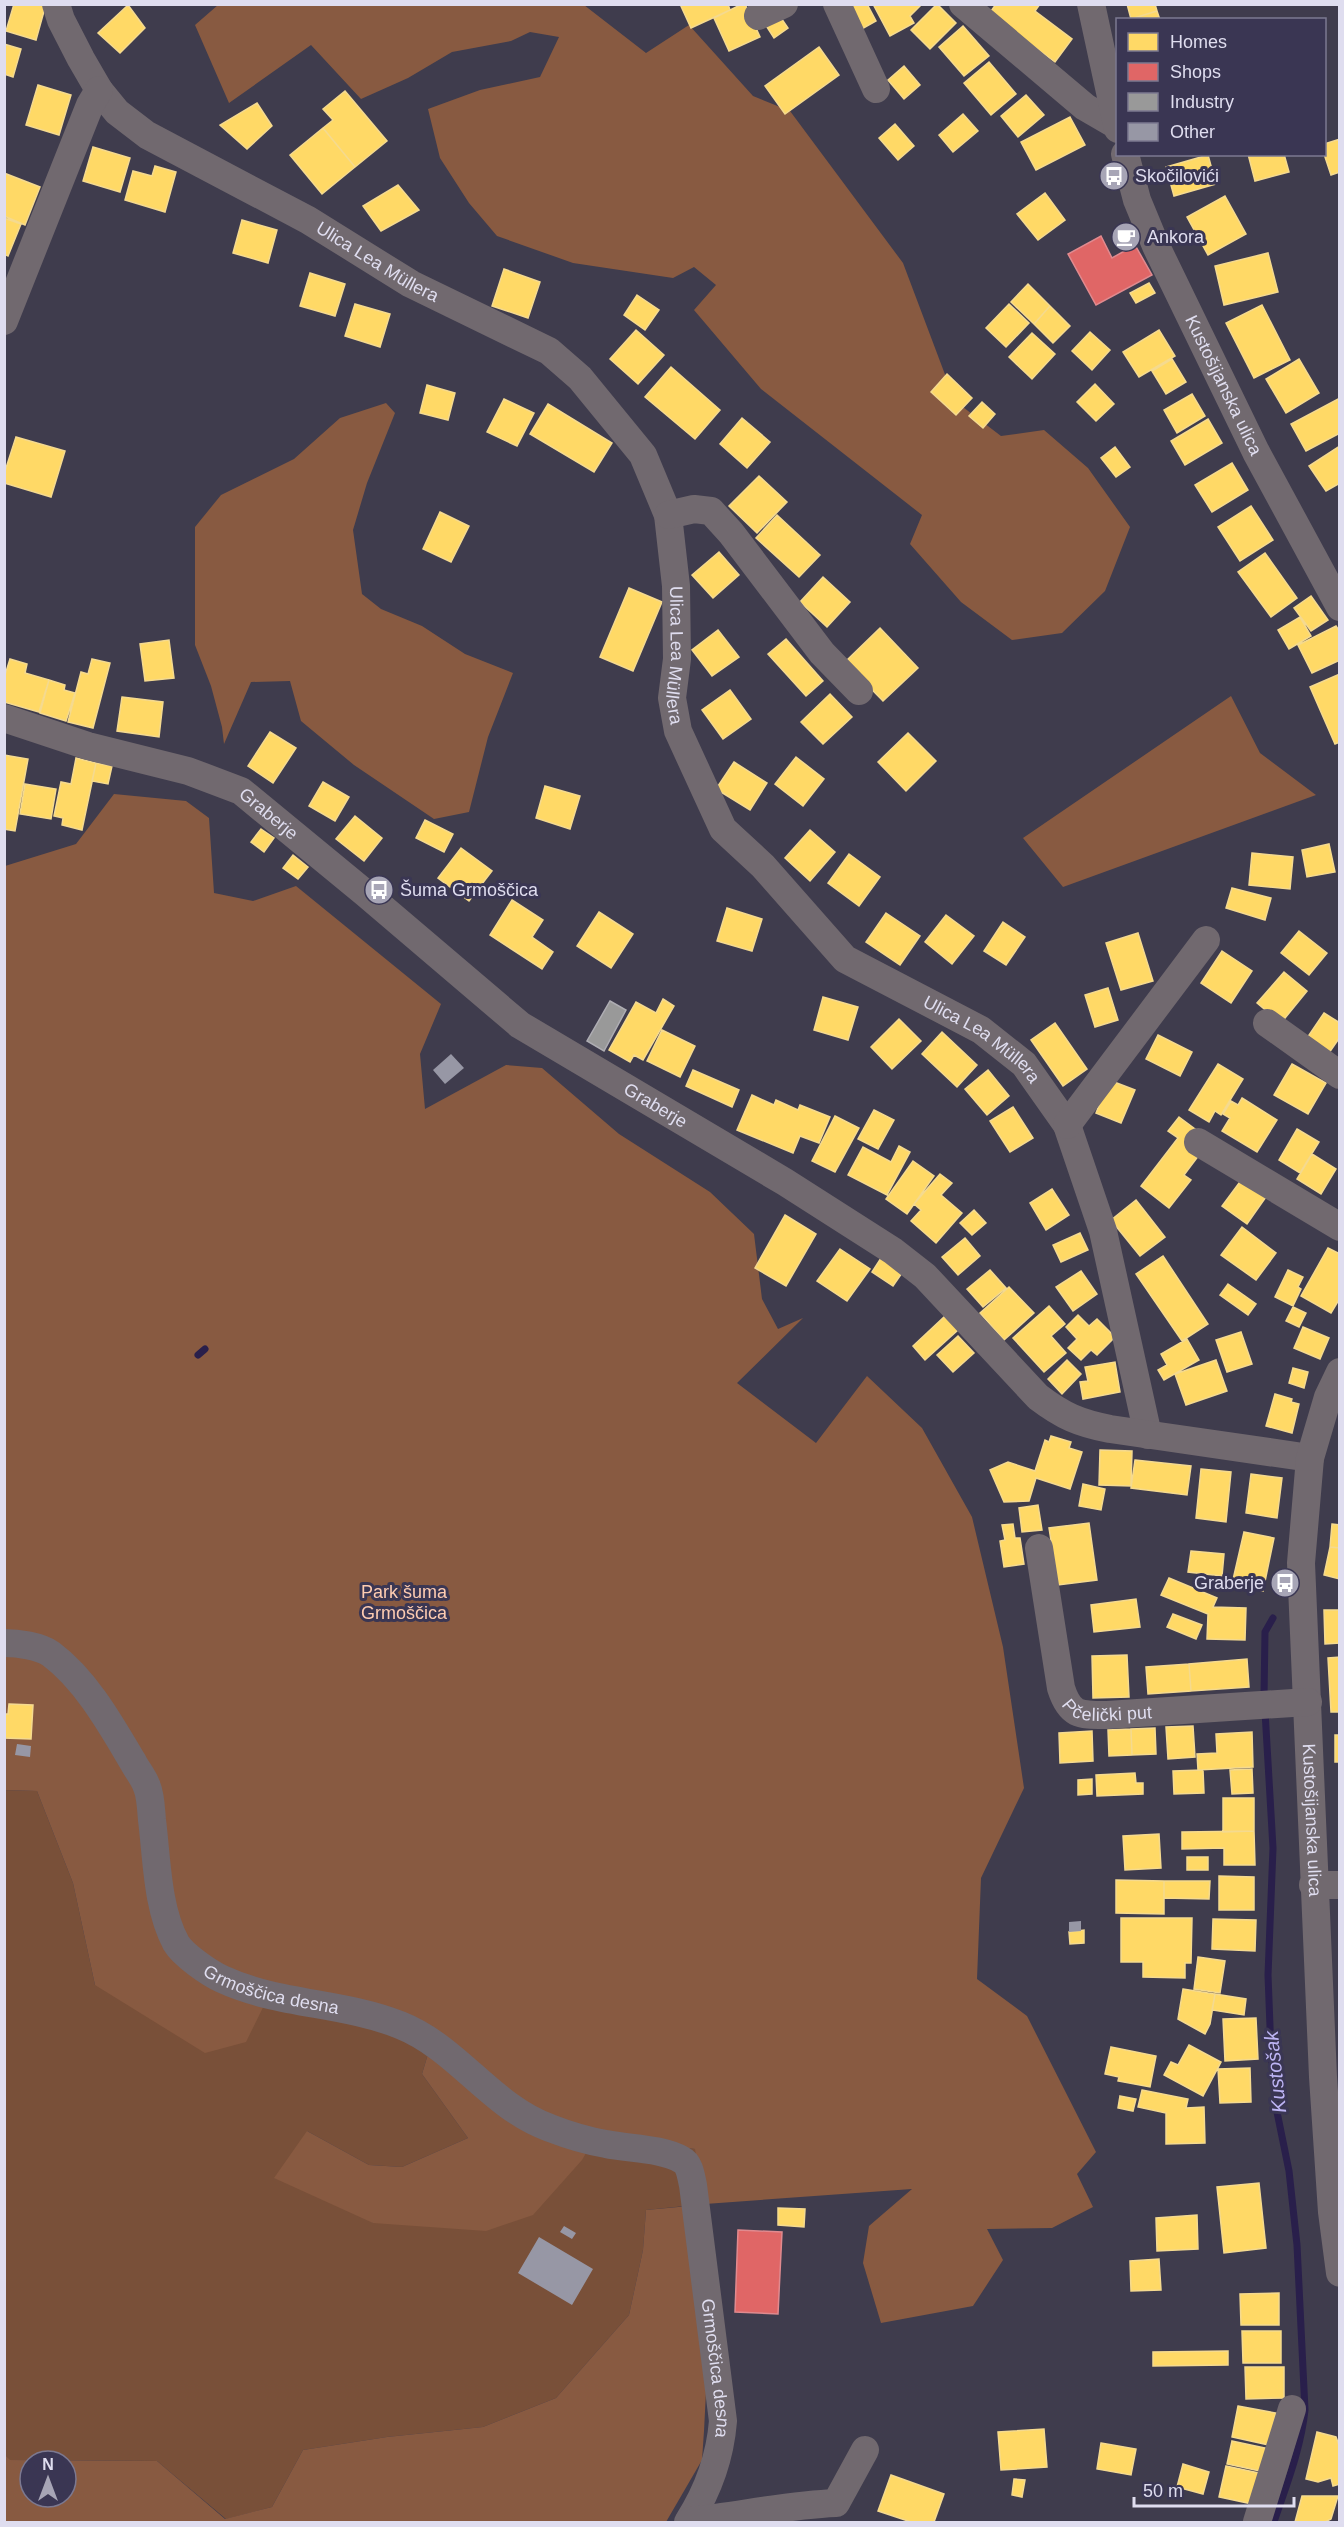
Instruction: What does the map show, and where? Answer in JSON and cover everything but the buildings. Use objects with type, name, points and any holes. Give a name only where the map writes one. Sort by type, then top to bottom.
[{"type":"street","name":"Ulica Lea Müllera","points":[[56,4],[61,20],[99,90],[117,112],[147,135],[308,220],[411,284],[549,351],[580,378],[644,455],[668,515],[676,586],[677,659],[672,698],[678,731],[723,829],[763,866],[845,959],[981,1030],[1023,1064],[1067,1125],[1103,1231],[1148,1435]]},
{"type":"street","points":[[837,4],[876,89]]},
{"type":"street","points":[[963,4],[1085,107],[1116,126]]},
{"type":"street","points":[[1091,4],[1116,122]]},
{"type":"street","points":[[4,321],[90,105],[99,90]]},
{"type":"street","name":"Kustošijanska ulica","points":[[1126,156],[1137,200],[1156,246],[1256,452],[1340,607]]},
{"type":"street","points":[[668,515],[693,509],[711,511],[731,533],[822,653],[859,691]]},
{"type":"street","name":"Graberje","points":[[4,718],[88,746],[188,771],[241,791],[331,864],[519,1025],[785,1182],[901,1257],[925,1276],[1038,1397],[1059,1413],[1081,1424],[1310,1458]]},
{"type":"street","points":[[1067,1125],[1206,940]]},
{"type":"street","points":[[1267,1023],[1340,1075]]},
{"type":"street","points":[[1198,1142],[1340,1227]]},
{"type":"street","name":"Kustošijanska ulica","points":[[1340,1372],[1328,1397],[1310,1458],[1301,1563],[1308,1702],[1326,1885],[1331,2193],[1340,2273]]},
{"type":"street","name":"Pčelički put","points":[[1039,1548],[1061,1688],[1066,1704],[1080,1714],[1107,1715],[1308,1702]]},
{"type":"street","name":"Grmoščica desna","points":[[4,1643],[16,1643],[50,1653],[79,1681],[114,1731],[148,1787],[166,1918],[177,1946],[203,1968],[222,1979],[266,1994],[368,2014],[399,2024],[422,2035],[446,2052],[520,2115],[550,2128],[604,2144],[666,2154],[684,2160],[688,2167],[695,2197],[723,2421],[718,2459],[689,2522]]},
{"type":"street","points":[[1257,2523],[1292,2409]]},
{"type":"street","name":"Grmoščica desna","points":[[689,2522],[734,2517],[798,2504],[836,2503],[864,2450]]},
{"type":"shaded area","points":[[4,1790],[37,1791],[73,1883],[95,1985],[272,1987],[434,2034],[422,2074],[468,2138],[402,2167],[369,2165],[307,2131],[373,2223],[597,2134],[696,2149],[705,2204],[646,2210],[643,2250],[629,2315],[556,2398],[483,2427],[387,2437],[303,2450],[272,2507],[226,2519],[157,2461],[78,2460],[78,2449],[18,2449],[18,2460],[9,2460],[4,2454]]},
{"type":"green space","points":[[218,5],[584,5],[646,53],[689,25],[753,96],[790,111],[903,263],[955,401],[1001,436],[1044,430],[1088,468],[1130,527],[1105,591],[1062,633],[1012,640],[961,602],[910,544],[922,515],[761,389],[694,310],[716,285],[694,267],[673,278],[573,263],[497,236],[469,203],[440,158],[428,109],[480,90],[540,77],[559,37],[530,32],[511,41],[452,52],[408,78],[361,99],[311,45],[229,103],[195,25]]},
{"type":"green space","points":[[386,403],[395,413],[367,483],[353,530],[362,594],[381,609],[422,626],[465,654],[513,673],[488,737],[469,812],[434,819],[354,765],[301,721],[290,681],[251,682],[224,744],[211,686],[195,645],[195,527],[221,495],[294,459],[340,418]]},
{"type":"green space","points":[[1231,696],[1260,753],[1316,795],[1063,887],[1023,838]]},
{"type":"green space","name":"Park šuma Grmoščica","points":[[114,794],[186,801],[209,818],[214,893],[253,901],[296,886],[441,1004],[420,1054],[425,1109],[506,1065],[542,1068],[619,1134],[710,1192],[754,1234],[762,1299],[778,1329],[803,1318],[737,1383],[816,1443],[867,1376],[922,1428],[972,1517],[1003,1647],[1024,1788],[981,1878],[977,1979],[1027,2016],[1096,2152],[1077,2174],[1093,2207],[1052,2228],[987,2229],[1003,2260],[973,2306],[881,2323],[863,2263],[869,2226],[912,2189],[705,2204],[695,2149],[597,2134],[582,2160],[533,2215],[486,2231],[373,2223],[274,2178],[307,2131],[369,2165],[402,2167],[468,2138],[422,2074],[434,2034],[273,1987],[246,2042],[205,2053],[95,1985],[73,1883],[37,1791],[5,1790],[5,866],[76,844]]},
{"type":"green space","points":[[689,2206],[706,2392],[702,2460],[666,2522],[5,2522],[4,2454],[10,2460],[18,2460],[18,2509],[78,2509],[78,2460],[157,2461],[225,2519],[272,2507],[303,2450],[387,2437],[483,2427],[556,2398],[629,2315],[643,2250],[646,2210]]},
{"type":"waterway","points":[[198,1355],[205,1349]]},
{"type":"waterway","name":"Kustošak","points":[[1264,1697],[1265,1632],[1273,1618]]},
{"type":"waterway","name":"Kustošak","points":[[1265,1711],[1273,1848],[1268,1975],[1271,2052],[1277,2112],[1289,2171],[1297,2245],[1305,2410],[1297,2453],[1274,2522]]},
{"type":"place","name":"Skočilovići","points":[[1114,176]]},
{"type":"place","name":"Ankora","points":[[1126,237]]},
{"type":"place","name":"Šuma Grmoščica","points":[[379,890]]},
{"type":"place","name":"Graberje","points":[[1285,1583]]}]
